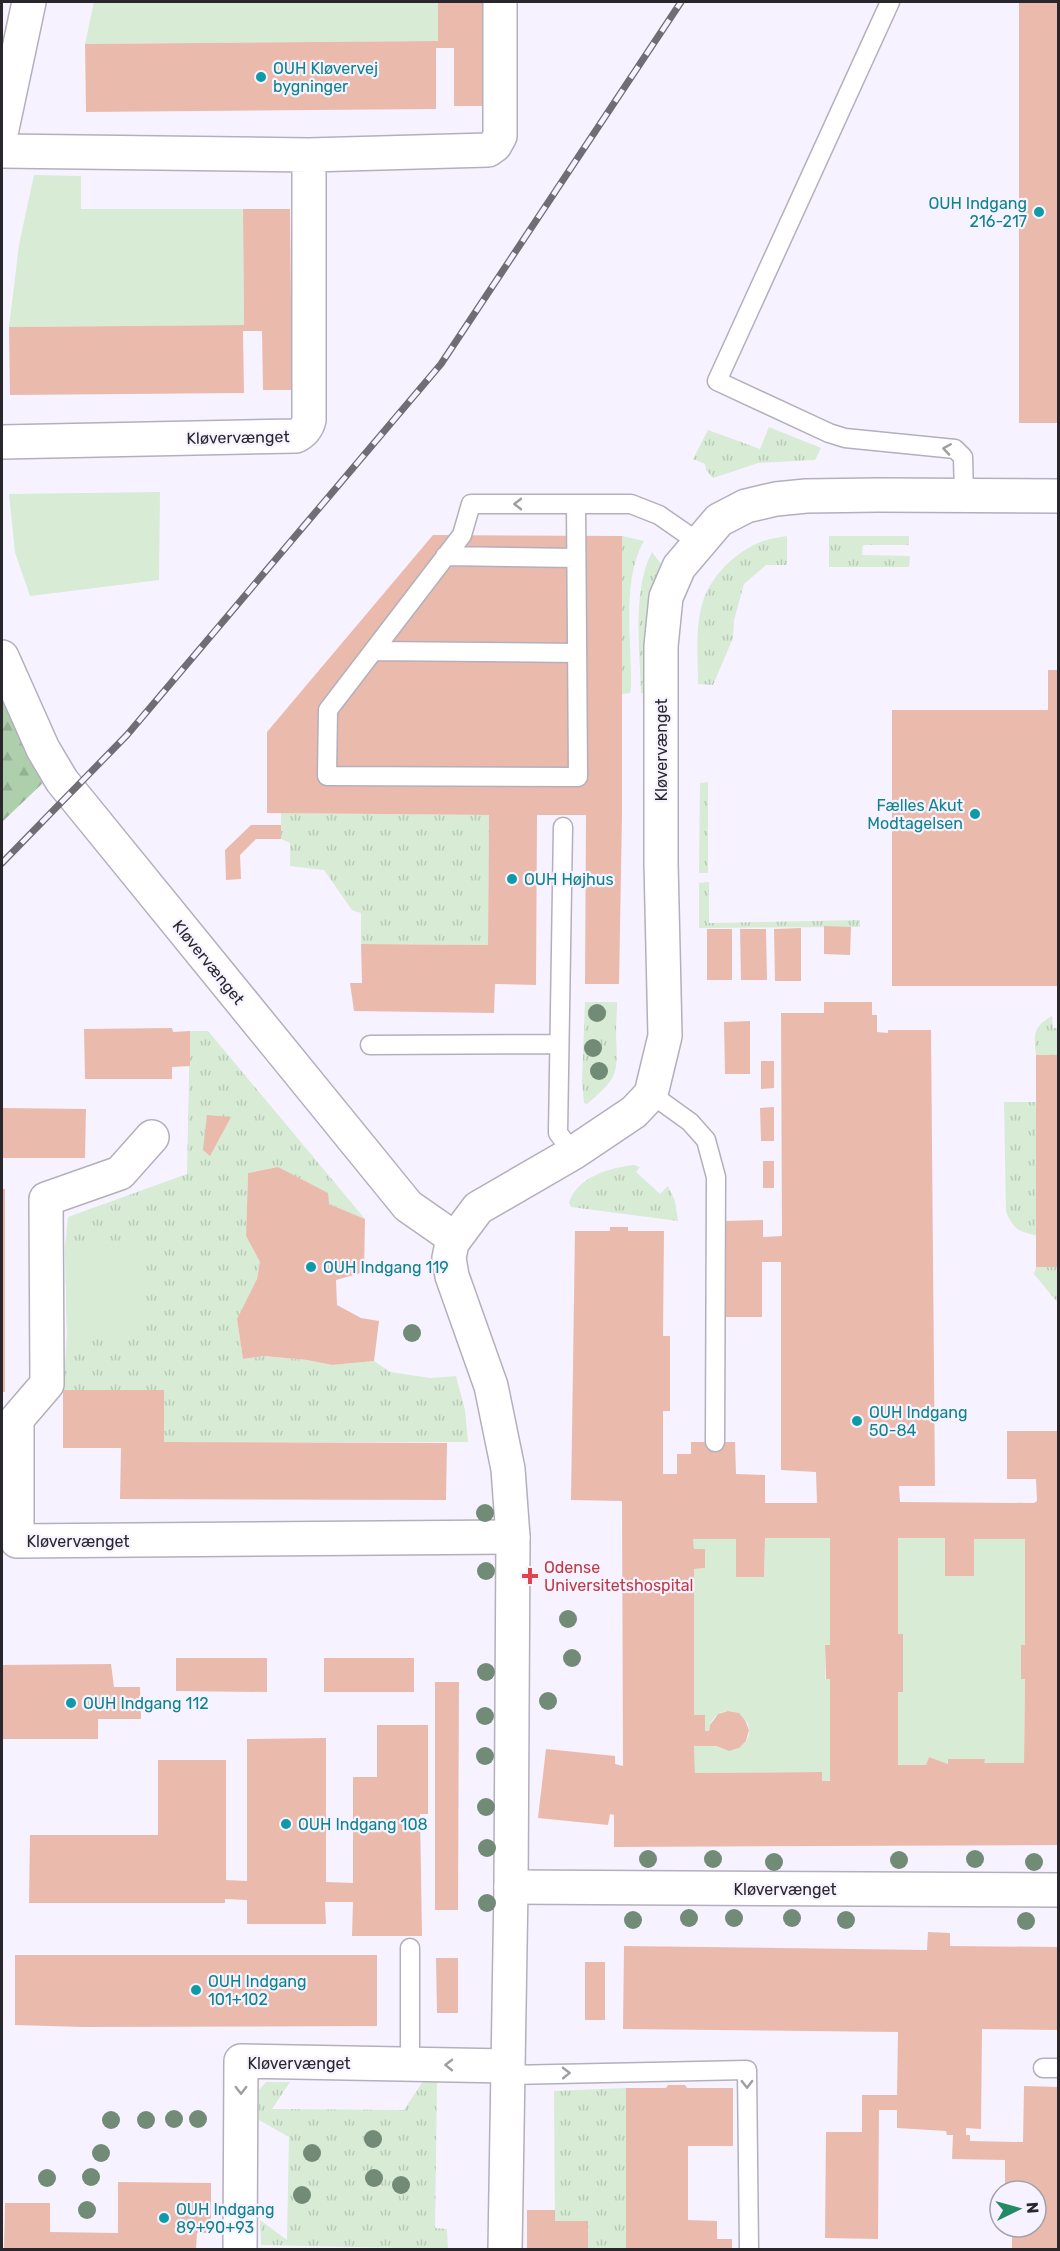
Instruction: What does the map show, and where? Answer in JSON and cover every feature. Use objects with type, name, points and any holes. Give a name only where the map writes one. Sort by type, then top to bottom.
[{"type":"street","points":[[2,129],[29,2]]},
{"type":"street","points":[[2,151],[309,155],[488,150],[495,145],[500,136],[500,2]]},
{"type":"street","name":"Kløvervænget","points":[[2,442],[296,436],[302,433],[309,420],[309,155]]},
{"type":"street","name":"Kløvervænget","points":[[651,1094],[665,1036],[661,851],[661,646],[666,597],[679,567],[719,520],[746,506],[776,499],[848,495],[1059,496]]},
{"type":"street","name":"Kløvervænget","points":[[2,657],[43,749],[62,781],[408,1206],[454,1238]]},
{"type":"street","points":[[505,2250],[511,1887],[513,1537],[508,1469],[491,1386],[452,1276],[449,1258],[454,1238],[478,1208],[573,1153],[634,1112],[651,1094]]},
{"type":"street","name":"Kløvervænget","points":[[152,1137],[120,1173],[46,1199],[47,1384],[17,1419],[17,1541],[513,1537]]},
{"type":"street","name":"Kløvervænget","points":[[511,1887],[1059,1890]]},
{"type":"street","name":"Kløvervænget","points":[[240,2250],[241,2061],[507,2070]]},
{"type":"lane","points":[[890,2],[797,201],[717,381],[829,433],[845,438],[955,449],[963,457],[964,496]]},
{"type":"lane","points":[[576,504],[578,777],[327,776],[328,710],[462,535],[471,504],[576,504],[631,504],[659,515],[698,542]]},
{"type":"lane","points":[[445,556],[576,558]]},
{"type":"lane","points":[[373,651],[577,653]]},
{"type":"lane","points":[[563,827],[558,1133],[573,1153]]},
{"type":"lane","points":[[370,1046],[559,1044]]},
{"type":"lane","points":[[651,1094],[690,1122],[706,1140],[716,1177],[714,1442]]},
{"type":"lane","points":[[410,1948],[410,2065]]},
{"type":"lane","points":[[507,2070],[747,2070],[749,2250]]},
{"type":"green space","points":[[94,2],[438,2],[438,41],[85,44]]},
{"type":"green space","points":[[34,175],[81,176],[81,209],[243,209],[244,325],[9,327],[19,245]]},
{"type":"green space","points":[[769,427],[821,448],[815,460],[758,463],[713,478],[706,470],[705,464],[693,459],[708,430],[760,449]]},
{"type":"green space","points":[[160,492],[159,580],[30,596],[15,552],[9,494]]},
{"type":"green space","points":[[622,536],[644,541],[632,574],[630,593],[631,688],[630,693],[622,694]]},
{"type":"green space","points":[[787,536],[787,565],[766,565],[744,584],[734,620],[733,638],[713,685],[698,684],[698,624],[702,605],[710,586],[722,569],[747,549],[764,541]]},
{"type":"green space","points":[[829,536],[909,536],[909,545],[863,545],[862,555],[910,556],[909,567],[829,567]]},
{"type":"green space","points":[[652,552],[661,564],[654,694],[641,693],[639,640],[639,602],[646,567]]},
{"type":"green space","points":[[2,693],[46,780],[2,822]]},
{"type":"green space","points":[[708,782],[708,873],[699,873],[700,783]]},
{"type":"green space","points":[[281,813],[489,815],[488,945],[361,944],[361,913],[352,910],[324,870],[290,866],[290,843],[281,839]]},
{"type":"green space","points":[[709,882],[709,923],[860,920],[860,927],[699,928],[699,883]]},
{"type":"green space","points":[[585,1002],[617,1002],[617,1059],[614,1074],[605,1088],[587,1104],[584,1103],[582,1082]]},
{"type":"green space","points":[[1052,1016],[1053,1028],[1058,1028],[1058,1055],[1036,1055],[1036,1032],[1041,1024]]},
{"type":"green space","points":[[190,1031],[208,1031],[365,1219],[329,1204],[278,1167],[248,1173],[246,1236],[260,1262],[257,1279],[237,1319],[243,1359],[264,1356],[332,1365],[374,1361],[390,1372],[430,1378],[456,1376],[465,1410],[468,1442],[164,1442],[164,1390],[63,1390],[67,1335],[65,1247],[68,1217],[187,1174]]},
{"type":"green space","points":[[1004,1102],[1036,1102],[1036,1235],[1017,1229],[1006,1212]]},
{"type":"green space","points":[[633,1165],[640,1167],[636,1172],[660,1194],[668,1186],[675,1201],[678,1221],[571,1207],[569,1203],[573,1194],[586,1180],[604,1171]]},
{"type":"green space","points":[[143,1245],[145,1333],[67,1335],[65,1247]]},
{"type":"green space","points":[[1036,1267],[1058,1267],[1058,1303],[1034,1274]]},
{"type":"green space","points":[[765,1538],[830,1538],[830,1645],[825,1646],[825,1679],[830,1679],[830,1781],[822,1781],[822,1772],[695,1773],[694,1746],[712,1746],[727,1750],[741,1747],[747,1740],[749,1730],[742,1716],[734,1712],[726,1711],[718,1714],[712,1720],[709,1731],[705,1731],[705,1715],[694,1715],[694,1569],[705,1568],[705,1549],[694,1549],[693,1539],[736,1539],[764,1577]]},
{"type":"green space","points":[[898,1538],[945,1538],[945,1576],[974,1576],[974,1539],[1025,1539],[1025,1645],[1021,1645],[1021,1679],[1025,1679],[1024,1763],[984,1763],[984,1759],[948,1759],[948,1764],[929,1757],[926,1765],[898,1765],[898,1692],[903,1634],[898,1634]]},
{"type":"green space","points":[[423,2081],[437,2082],[435,2228],[447,2229],[448,2249],[261,2245],[260,2220],[287,2240],[289,2137],[259,2120],[259,2090],[266,2082],[290,2082],[272,2109],[404,2110]]},
{"type":"green space","points":[[626,2088],[626,2249],[588,2249],[555,2221],[554,2091]]},
{"type":"building","name":"OUH Kløvervej bygninger","points":[[438,2],[483,2],[484,106],[454,106],[454,48],[436,48],[436,109],[86,112],[85,44],[438,41]]},
{"type":"building","name":"OUH Indgang 216-217","points":[[1019,2],[1058,2],[1058,423],[1019,423]]},
{"type":"building","points":[[243,209],[290,209],[292,390],[263,390],[262,331],[243,331],[244,393],[10,395],[9,327],[244,325]]},
{"type":"building","points":[[433,535],[622,536],[622,815],[619,984],[585,984],[586,815],[537,815],[536,985],[495,984],[494,1013],[354,1011],[350,983],[362,983],[361,944],[488,945],[489,815],[267,813],[267,732]]},
{"type":"building","name":"Fælles Akut Modtagelsen","points":[[1048,670],[1058,670],[1058,986],[892,986],[892,710],[1048,710]]},
{"type":"building","points":[[251,825],[281,825],[281,839],[256,839],[240,855],[241,879],[226,880],[225,850]]},
{"type":"building","points":[[824,926],[851,927],[850,955],[824,954]]},
{"type":"building","points":[[801,928],[801,981],[775,981],[774,929]]},
{"type":"building","points":[[707,929],[732,929],[732,980],[707,980]]},
{"type":"building","points":[[740,929],[766,929],[767,980],[741,980]]},
{"type":"building","name":"OUH Indgang 50-84","points":[[824,1002],[872,1002],[872,1015],[877,1015],[877,1032],[931,1030],[935,1486],[899,1486],[900,1502],[1034,1503],[1037,1501],[1036,1479],[1007,1479],[1007,1431],[1058,1431],[1058,1845],[614,1847],[614,1815],[610,1814],[608,1825],[538,1818],[546,1749],[615,1756],[615,1764],[623,1766],[622,1501],[571,1500],[575,1231],[610,1231],[610,1227],[628,1227],[628,1231],[664,1231],[663,1336],[670,1336],[670,1411],[663,1411],[663,1474],[677,1474],[677,1454],[691,1454],[691,1442],[735,1442],[736,1474],[765,1475],[765,1503],[817,1503],[816,1472],[781,1470],[781,1262],[762,1262],[762,1317],[724,1317],[724,1221],[763,1220],[763,1237],[782,1236],[781,1013],[824,1013]],"holes":[[[765,1538],[830,1538],[830,1645],[825,1645],[826,1679],[830,1679],[830,1781],[822,1781],[822,1772],[695,1773],[694,1746],[716,1746],[729,1751],[739,1748],[746,1741],[749,1730],[739,1713],[728,1711],[718,1714],[710,1725],[709,1731],[705,1731],[705,1715],[694,1715],[694,1569],[705,1568],[705,1549],[694,1549],[693,1539],[736,1539],[736,1577],[764,1577]],[[898,1538],[945,1538],[945,1576],[974,1576],[974,1539],[1025,1539],[1025,1645],[1021,1645],[1021,1679],[1025,1679],[1024,1763],[984,1763],[985,1759],[948,1759],[948,1764],[929,1757],[926,1765],[898,1765],[898,1692],[903,1692],[903,1634],[898,1634]]]},
{"type":"building","points":[[750,1021],[750,1074],[725,1074],[724,1022]]},
{"type":"building","points":[[172,1028],[173,1032],[190,1031],[190,1066],[172,1067],[172,1079],[85,1079],[84,1029]]},
{"type":"building","points":[[1036,1055],[1058,1055],[1058,1267],[1036,1267]]},
{"type":"building","points":[[761,1061],[774,1061],[774,1088],[761,1089]]},
{"type":"building","points":[[774,1107],[774,1141],[761,1141],[760,1108]]},
{"type":"building","points":[[2,1108],[86,1109],[85,1158],[2,1158]]},
{"type":"building","points":[[207,1115],[231,1117],[210,1156],[203,1150]]},
{"type":"building","points":[[763,1161],[774,1161],[774,1188],[763,1188]]},
{"type":"building","name":"OUH Indgang 119","points":[[278,1167],[328,1193],[329,1204],[365,1219],[364,1272],[336,1280],[337,1305],[361,1318],[379,1321],[374,1361],[332,1365],[264,1356],[243,1359],[237,1319],[257,1279],[260,1262],[246,1236],[248,1173]]},
{"type":"building","points":[[2,1189],[5,1189],[5,1392],[2,1392]]},
{"type":"building","points":[[63,1390],[164,1390],[164,1442],[447,1443],[446,1500],[120,1499],[121,1448],[63,1448]]},
{"type":"building","points":[[176,1658],[267,1658],[267,1692],[176,1691]]},
{"type":"building","points":[[324,1658],[414,1658],[414,1692],[324,1692]]},
{"type":"building","name":"OUH Indgang 112","points":[[111,1664],[114,1687],[140,1687],[141,1719],[98,1719],[98,1739],[2,1739],[2,1665]]},
{"type":"building","points":[[435,1682],[459,1682],[458,1910],[435,1910]]},
{"type":"building","name":"OUH Indgang 108","points":[[377,1725],[428,1725],[428,1814],[420,1814],[422,1936],[352,1936],[353,1902],[325,1902],[326,1924],[247,1924],[247,1900],[225,1899],[225,1903],[29,1903],[30,1835],[158,1835],[158,1760],[226,1760],[226,1880],[247,1881],[247,1739],[326,1738],[326,1882],[353,1883],[353,1777],[377,1777]]},
{"type":"building","points":[[928,1932],[950,1933],[950,1946],[1058,1947],[1058,2030],[982,2029],[981,2129],[966,2128],[966,2135],[970,2135],[970,2141],[1023,2142],[1024,2086],[1058,2087],[1058,2250],[1012,2250],[1012,2239],[1048,2239],[1048,2179],[1005,2179],[1005,2160],[952,2159],[953,2135],[947,2135],[946,2131],[897,2128],[897,2110],[879,2110],[878,2239],[825,2238],[826,2132],[862,2132],[862,2095],[897,2095],[898,2032],[623,2029],[624,1946],[927,1950]]},
{"type":"building","name":"OUH Indgang 101+102","points":[[15,1955],[377,1955],[377,2026],[83,2027],[15,2025]]},
{"type":"building","points":[[436,1958],[458,1958],[458,2013],[437,2013]]},
{"type":"building","points":[[585,1962],[605,1962],[605,2020],[585,2020]]},
{"type":"building","points":[[668,2085],[685,2085],[687,2088],[733,2088],[733,2146],[688,2146],[688,2220],[717,2221],[717,2239],[732,2239],[732,2250],[626,2250],[626,2088],[666,2088]]},
{"type":"building","name":"OUH Indgang 89+90+93","points":[[118,2182],[211,2183],[211,2233],[197,2233],[196,2250],[4,2250],[5,2203],[50,2203],[50,2232],[118,2233]]},
{"type":"building","points":[[527,2210],[555,2210],[555,2221],[588,2221],[588,2250],[527,2250]]},
{"type":"railway","points":[[2,863],[127,735],[441,364],[681,2]]},
{"type":"place","name":"OUH Kløvervej bygninger","points":[[261,77]]},
{"type":"place","name":"OUH Indgang 216-217","points":[[1039,212]]},
{"type":"place","name":"Fælles Akut Modtagelsen","points":[[975,814]]},
{"type":"place","name":"OUH Højhus","points":[[512,879]]},
{"type":"place","name":"OUH Indgang 119","points":[[311,1267]]},
{"type":"place","name":"OUH Indgang 50-84","points":[[857,1421]]},
{"type":"place","name":"Odense Universitetshospital","points":[[530,1576]]},
{"type":"place","name":"OUH Indgang 112","points":[[71,1703]]},
{"type":"place","name":"OUH Indgang 108","points":[[286,1824]]},
{"type":"place","name":"OUH Indgang 101+102","points":[[196,1990]]},
{"type":"place","name":"OUH Indgang 89+90+93","points":[[164,2218]]}]
